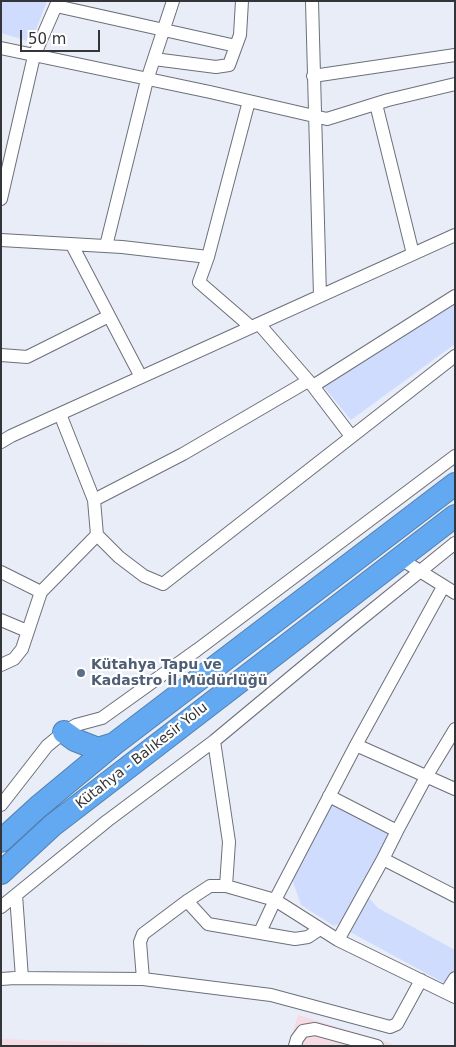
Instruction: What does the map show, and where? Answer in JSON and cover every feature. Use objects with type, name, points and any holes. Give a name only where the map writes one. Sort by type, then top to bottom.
[{"type":"highway","name":"Kütahya - Balıkesir Yolu","points":[[1,841],[38,807],[114,744],[455,484]]},
{"type":"highway","name":"Kütahya - Balıkesir Yolu","points":[[1,873],[53,825],[455,516]]},
{"type":"highway","points":[[64,732],[75,740],[98,749],[114,744]]},
{"type":"street","points":[[106,246],[147,80],[173,1]]},
{"type":"street","points":[[154,59],[216,67],[229,65],[240,35],[242,1]]},
{"type":"street","points":[[312,1],[320,296]]},
{"type":"street","points":[[1,198],[34,56],[57,4],[236,46]]},
{"type":"street","points":[[1,48],[327,119],[376,104],[455,84]]},
{"type":"street","points":[[313,76],[455,55]]},
{"type":"street","points":[[249,101],[208,257],[199,282],[255,326],[310,384],[351,436]]},
{"type":"street","points":[[376,104],[413,254]]},
{"type":"street","points":[[1,442],[455,235]]},
{"type":"street","points":[[1,240],[122,247],[208,257]]},
{"type":"street","points":[[72,245],[141,377]]},
{"type":"street","points":[[94,500],[183,454],[310,384],[455,296]]},
{"type":"street","points":[[1,356],[27,357],[109,316]]},
{"type":"street","points":[[60,414],[94,500],[97,535],[119,557],[144,576],[163,584],[455,356]]},
{"type":"street","points":[[1,805],[47,746],[64,732],[76,725],[102,718],[197,650],[455,456]]},
{"type":"street","points":[[1,665],[14,659],[22,649],[41,592],[97,535]]},
{"type":"street","points":[[1,906],[107,821],[214,741],[455,543]]},
{"type":"street","points":[[431,579],[439,555]]},
{"type":"street","points":[[260,932],[356,745],[451,590],[399,558]]},
{"type":"street","points":[[1,572],[41,592]]},
{"type":"street","points":[[1,620],[27,631]]},
{"type":"street","points":[[338,940],[426,777],[455,729]]},
{"type":"street","points":[[214,741],[229,842],[226,886]]},
{"type":"street","points":[[356,745],[455,789]]},
{"type":"street","points":[[329,796],[397,831]]},
{"type":"street","points":[[383,859],[455,896]]},
{"type":"street","points":[[143,978],[140,942],[143,934],[210,886],[226,886],[275,900],[338,940],[450,995],[455,978]]},
{"type":"street","points":[[16,895],[22,978]]},
{"type":"street","points":[[187,901],[208,924],[295,939],[308,936],[320,929]]},
{"type":"street","points":[[1,980],[22,978],[143,978],[271,995],[390,1027],[397,1024],[421,980]]},
{"type":"street","points":[[295,1046],[297,1039],[303,1031],[315,1029],[377,1046]]},
{"type":"shaded area","points":[[1,1],[47,1],[31,42],[1,33]]},
{"type":"shaded area","points":[[455,304],[455,344],[351,420],[324,387]]},
{"type":"shaded area","points":[[332,803],[390,833],[342,923],[334,926],[301,905],[292,879]]},
{"type":"shaded area","points":[[368,897],[378,908],[455,950],[455,970],[446,984],[350,932]]},
{"type":"shaded area","points":[[298,1015],[386,1042],[397,1046],[289,1046]]},
{"type":"shaded area","points":[[1,1039],[117,1043],[174,1046],[1,1046]]},
{"type":"place","name":"Kütahya Tapu ve Kadastro İl Müdürlüğü","points":[[81,673]]}]
